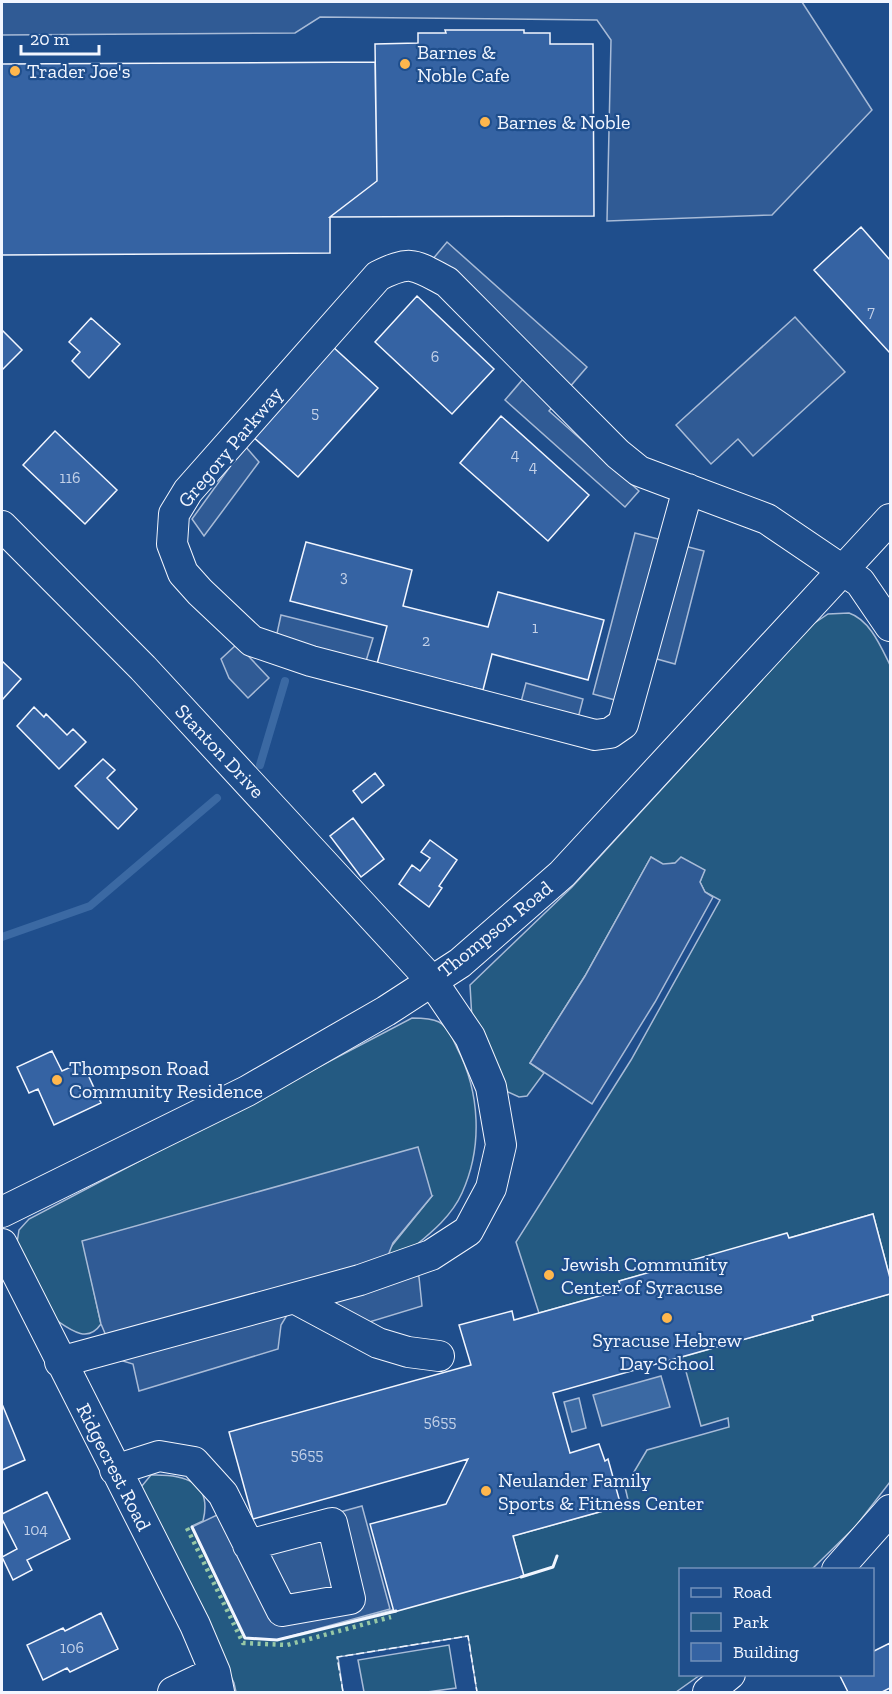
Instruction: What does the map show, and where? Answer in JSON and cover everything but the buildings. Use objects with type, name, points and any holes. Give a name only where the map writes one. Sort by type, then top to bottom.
[{"type":"street","name":"Gregory Parkway","points":[[688,489],[622,724],[610,733],[595,735],[311,661],[252,641],[183,573],[172,543],[174,514],[188,491],[378,276],[399,266],[420,267],[447,282],[618,454],[639,471],[688,489],[767,519],[860,582],[891,626]]},
{"type":"street","name":"Thompson Road","points":[[2,1212],[247,1091],[386,1011],[460,963],[562,874],[891,519]]},
{"type":"street","name":"Stanton Drive","points":[[2,526],[143,668],[432,981],[470,1037],[491,1087],[501,1145],[491,1188],[468,1231],[431,1255],[360,1280],[60,1362]]},
{"type":"street","name":"Ridgecrest Road","points":[[2,1244],[195,1625],[217,1682]]},
{"type":"street","points":[[294,1298],[378,1343],[408,1352],[439,1356]]},
{"type":"street","points":[[115,1470],[159,1456],[194,1462],[223,1494],[248,1545]]},
{"type":"street","points":[[838,1568],[891,1510]]},
{"type":"street","points":[[708,1692],[728,1676]]},
{"type":"street","points":[[173,1692],[217,1682]]},
{"type":"green space","points":[[849,613],[869,628],[890,665],[890,1278],[873,1214],[789,1238],[787,1234],[619,1281],[621,1290],[539,1313],[516,1242],[631,1060],[720,900],[705,892],[700,882],[704,870],[675,863],[663,865],[651,857],[585,976],[530,1063],[544,1073],[527,1096],[519,1097],[508,1092],[472,1019],[470,985],[572,887],[813,624],[828,614]]},
{"type":"green space","points":[[412,1018],[436,1021],[442,1024],[450,1034],[465,1065],[470,1083],[474,1101],[476,1139],[469,1175],[457,1203],[436,1228],[403,1256],[395,1258],[389,1253],[390,1248],[432,1196],[83,1241],[101,1324],[96,1330],[85,1334],[74,1331],[56,1320],[17,1243],[19,1230],[29,1219]]},
{"type":"green space","points":[[890,1294],[890,1482],[856,1526],[813,1568],[679,1568],[679,1676],[699,1676],[676,1692],[477,1692],[468,1636],[338,1657],[343,1692],[236,1692],[234,1683],[141,1487],[151,1475],[163,1475],[184,1479],[199,1489],[204,1497],[203,1521],[192,1526],[277,1640],[523,1576],[513,1536],[629,1504],[625,1487],[647,1450],[729,1427],[728,1418],[701,1426],[682,1357],[813,1320],[812,1316]]},
{"type":"green space","points":[[449,1645],[456,1688],[427,1692],[364,1692],[358,1660]]},
{"type":"shaded area","points":[[2,2],[802,2],[872,110],[772,215],[607,221],[611,40],[597,20],[320,17],[295,33],[2,35]]},
{"type":"shaded area","points":[[447,242],[587,367],[549,411],[639,491],[625,507],[505,400],[541,358],[432,260]]},
{"type":"shaded area","points":[[795,317],[845,372],[753,456],[738,439],[711,464],[676,425]]},
{"type":"shaded area","points":[[245,446],[259,462],[204,536],[192,519]]},
{"type":"shaded area","points":[[635,533],[704,551],[675,664],[628,651],[615,700],[593,694]]},
{"type":"shaded area","points":[[281,615],[373,638],[366,661],[276,638]]},
{"type":"shaded area","points":[[237,644],[269,678],[248,698],[229,678],[221,659]]},
{"type":"shaded area","points":[[526,683],[583,699],[578,718],[521,702]]},
{"type":"shaded area","points":[[651,857],[663,864],[675,863],[681,857],[705,870],[700,882],[705,892],[713,897],[655,1002],[592,1104],[530,1063],[585,976]]},
{"type":"shaded area","points":[[418,1147],[432,1196],[393,1243],[389,1253],[395,1258],[403,1256],[419,1277],[422,1306],[330,1334],[290,1310],[281,1325],[278,1349],[139,1391],[133,1364],[116,1359],[101,1324],[82,1241]]},
{"type":"shaded area","points":[[661,1376],[670,1407],[602,1426],[593,1395]]},
{"type":"shaded area","points":[[579,1398],[586,1428],[572,1432],[564,1402]]},
{"type":"shaded area","points":[[240,1504],[251,1528],[263,1533],[362,1506],[390,1609],[277,1640],[245,1638],[192,1527]]},
{"type":"waterway","points":[[260,765],[285,681]]},
{"type":"waterway","points":[[2,937],[90,906],[217,798]]},
{"type":"hedge","points":[[187,1528],[243,1643],[287,1645],[391,1617]]},
{"type":"fence","points":[[343,1692],[337,1657],[468,1636],[477,1692]]},
{"type":"wall","points":[[192,1527],[245,1638],[277,1640],[396,1611]]},
{"type":"wall","points":[[521,1577],[553,1567],[557,1556]]},
{"type":"place","name":"Barnes & Noble Cafe","points":[[405,64]]},
{"type":"place","name":"Trader Joe's","points":[[15,71]]},
{"type":"place","name":"Barnes & Noble","points":[[485,122]]},
{"type":"place","name":"Thompson Road Community Residence","points":[[57,1080]]},
{"type":"place","name":"Jewish Community Center of Syracuse","points":[[549,1275]]},
{"type":"place","name":"Syracuse Hebrew Day School","points":[[667,1318]]},
{"type":"place","name":"Neulander Family Sports & Fitness Center","points":[[486,1491]]}]
